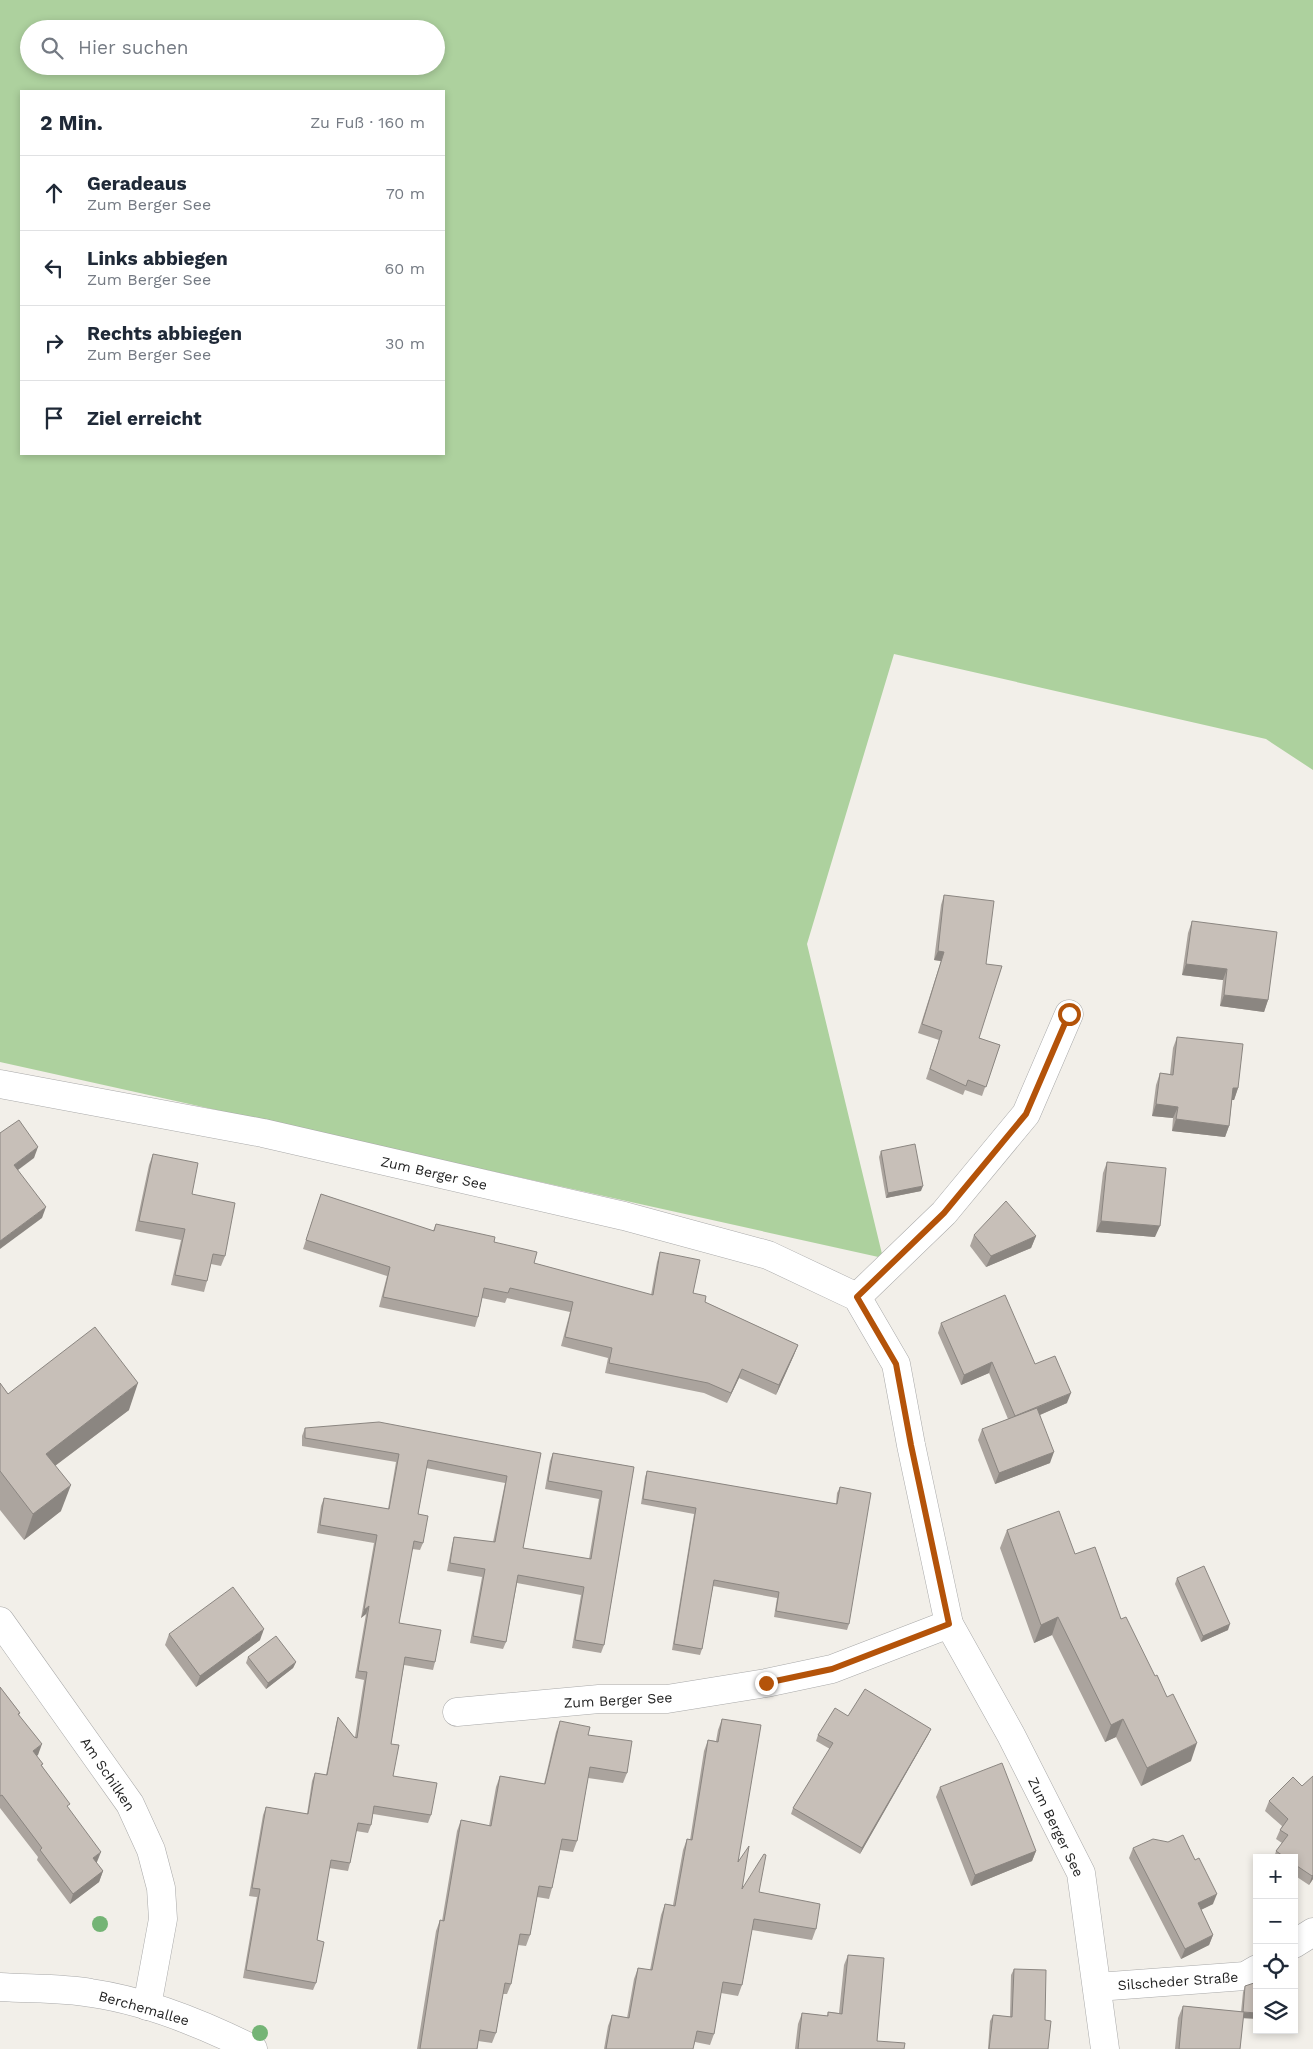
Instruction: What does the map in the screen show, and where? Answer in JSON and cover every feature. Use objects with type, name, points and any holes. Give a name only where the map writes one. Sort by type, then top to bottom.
[{"type":"street","points":[[857,1297],[944,1213],[1026,1114],[1069,1014]]},
{"type":"street","name":"Zum Berger See","points":[[0,1084],[263,1133],[624,1216],[768,1255],[857,1297],[896,1364],[949,1624],[1011,1736],[1081,1873],[1105,2049]]},
{"type":"street","name":"Am Schilken","points":[[0,1621],[130,1804],[151,1850],[161,1888],[163,1918],[147,2006]]},
{"type":"street","name":"Zum Berger See","points":[[457,1712],[599,1699],[667,1699],[766,1683],[832,1669],[949,1624]]},
{"type":"street","points":[[1298,1941],[1313,1932]]},
{"type":"street","name":"Silscheder Straße","points":[[1097,1987],[1245,1976],[1253,1971]]},
{"type":"street","name":"Berchemallee","points":[[0,1987],[91,1992],[147,2006],[194,2023],[253,2049]]},
{"type":"green space","points":[[0,0],[1313,0],[1313,770],[1266,739],[894,654],[807,944],[883,1258],[0,1062]]},
{"type":"building","points":[[944,895],[994,901],[986,964],[1002,966],[979,1038],[1000,1045],[986,1087],[968,1080],[966,1086],[930,1069],[942,1031],[922,1024],[944,952],[938,951]]},
{"type":"building","points":[[1192,921],[1277,932],[1268,1000],[1224,995],[1227,969],[1186,964]]},
{"type":"building","points":[[1177,1037],[1243,1044],[1238,1088],[1233,1088],[1229,1126],[1176,1119],[1178,1107],[1156,1104],[1160,1073],[1173,1075]]},
{"type":"building","points":[[19,1120],[38,1147],[14,1165],[46,1207],[0,1241],[0,1133]]},
{"type":"building","points":[[915,1144],[923,1186],[888,1193],[881,1151]]},
{"type":"building","points":[[153,1154],[198,1163],[192,1194],[235,1203],[225,1256],[213,1254],[207,1281],[175,1275],[185,1229],[139,1221]]},
{"type":"building","points":[[1107,1162],[1166,1168],[1160,1226],[1101,1221]]},
{"type":"building","points":[[321,1194],[434,1231],[436,1224],[495,1237],[494,1242],[537,1252],[534,1263],[653,1295],[660,1252],[700,1260],[693,1293],[706,1296],[705,1302],[798,1345],[779,1385],[742,1369],[731,1393],[708,1383],[609,1363],[612,1348],[565,1337],[573,1302],[510,1288],[508,1293],[484,1288],[478,1317],[383,1297],[390,1267],[306,1240]]},
{"type":"building","points":[[1006,1201],[1036,1236],[991,1256],[974,1235]]},
{"type":"building","points":[[1005,1295],[1035,1364],[1055,1356],[1071,1393],[1015,1416],[992,1362],[964,1375],[941,1323]]},
{"type":"building","points":[[95,1327],[138,1383],[46,1454],[71,1485],[33,1514],[0,1471],[0,1383],[8,1394]]},
{"type":"building","points":[[1037,1408],[1054,1452],[999,1473],[982,1429]]},
{"type":"building","points":[[379,1422],[541,1453],[523,1548],[591,1559],[602,1491],[548,1481],[553,1453],[634,1467],[604,1645],[575,1640],[584,1587],[518,1575],[506,1642],[473,1636],[485,1569],[450,1563],[454,1537],[495,1542],[507,1476],[428,1460],[418,1514],[428,1516],[423,1543],[414,1541],[399,1623],[441,1630],[435,1662],[405,1657],[391,1744],[399,1745],[393,1776],[437,1783],[431,1815],[374,1806],[371,1825],[358,1823],[350,1863],[331,1860],[317,1940],[324,1942],[316,1983],[246,1970],[260,1889],[252,1888],[266,1807],[308,1814],[315,1773],[327,1775],[338,1717],[354,1737],[357,1738],[367,1672],[358,1671],[369,1606],[364,1610],[377,1535],[320,1525],[324,1498],[389,1509],[399,1454],[305,1438],[305,1428]]},
{"type":"building","points":[[647,1471],[837,1504],[840,1487],[871,1493],[849,1624],[776,1611],[779,1592],[714,1580],[702,1649],[674,1644],[696,1508],[643,1499]]},
{"type":"building","points":[[1059,1511],[1075,1554],[1095,1547],[1121,1619],[1126,1617],[1155,1676],[1157,1675],[1167,1697],[1173,1694],[1197,1743],[1147,1768],[1123,1719],[1111,1725],[1058,1617],[1041,1625],[1007,1530]]},
{"type":"building","points":[[1204,1566],[1230,1624],[1203,1636],[1177,1578]]},
{"type":"building","points":[[233,1587],[264,1629],[200,1676],[169,1634]]},
{"type":"building","points":[[276,1636],[296,1662],[268,1683],[248,1657]]},
{"type":"building","points":[[0,1687],[20,1713],[18,1714],[42,1744],[33,1751],[70,1804],[67,1806],[101,1852],[93,1858],[103,1871],[73,1894],[40,1850],[42,1848],[2,1795],[0,1796]]},
{"type":"building","points":[[865,1689],[931,1729],[862,1848],[793,1808],[833,1743],[818,1735],[835,1708],[848,1716]]},
{"type":"building","points":[[722,1719],[761,1725],[738,1862],[749,1846],[742,1889],[764,1854],[766,1855],[759,1892],[820,1904],[816,1929],[754,1919],[742,1985],[723,1982],[714,2034],[697,2031],[693,2049],[606,2049],[612,2015],[629,2018],[638,1968],[652,1970],[665,1904],[675,1906],[687,1839],[692,1840],[708,1740],[718,1742]]},
{"type":"building","points":[[560,1721],[590,1727],[588,1735],[632,1741],[627,1773],[590,1767],[577,1841],[562,1839],[552,1888],[539,1886],[530,1935],[520,1934],[511,1984],[505,1983],[496,2033],[480,2030],[477,2049],[420,2049],[440,1920],[444,1921],[461,1820],[491,1826],[500,1776],[545,1784]]},
{"type":"building","points":[[1002,1763],[1036,1851],[975,1875],[940,1787]]},
{"type":"building","points":[[1313,1776],[1312,1876],[1298,1867],[1298,1854],[1280,1854],[1276,1851],[1288,1835],[1280,1830],[1288,1819],[1269,1801],[1293,1777],[1302,1786]]},
{"type":"building","points":[[1183,1835],[1195,1860],[1199,1858],[1217,1894],[1198,1903],[1213,1935],[1185,1949],[1133,1848],[1153,1839],[1168,1842]]},
{"type":"building","points":[[848,1955],[884,1958],[877,2041],[905,2043],[904,2049],[798,2049],[802,2013],[828,2016],[828,2012],[842,2014]]},
{"type":"building","points":[[1014,1969],[1046,1970],[1045,2020],[1051,2021],[1048,2049],[989,2049],[993,2015],[1012,2017]]},
{"type":"building","points":[[1253,1983],[1253,2013],[1243,2012],[1245,1986]]},
{"type":"building","points":[[1183,2006],[1244,2012],[1240,2049],[1179,2049]]},
{"type":"route","points":[[766,1683],[832,1669],[949,1624],[896,1364],[857,1297],[944,1213],[1026,1114],[1069,1014]]}]
